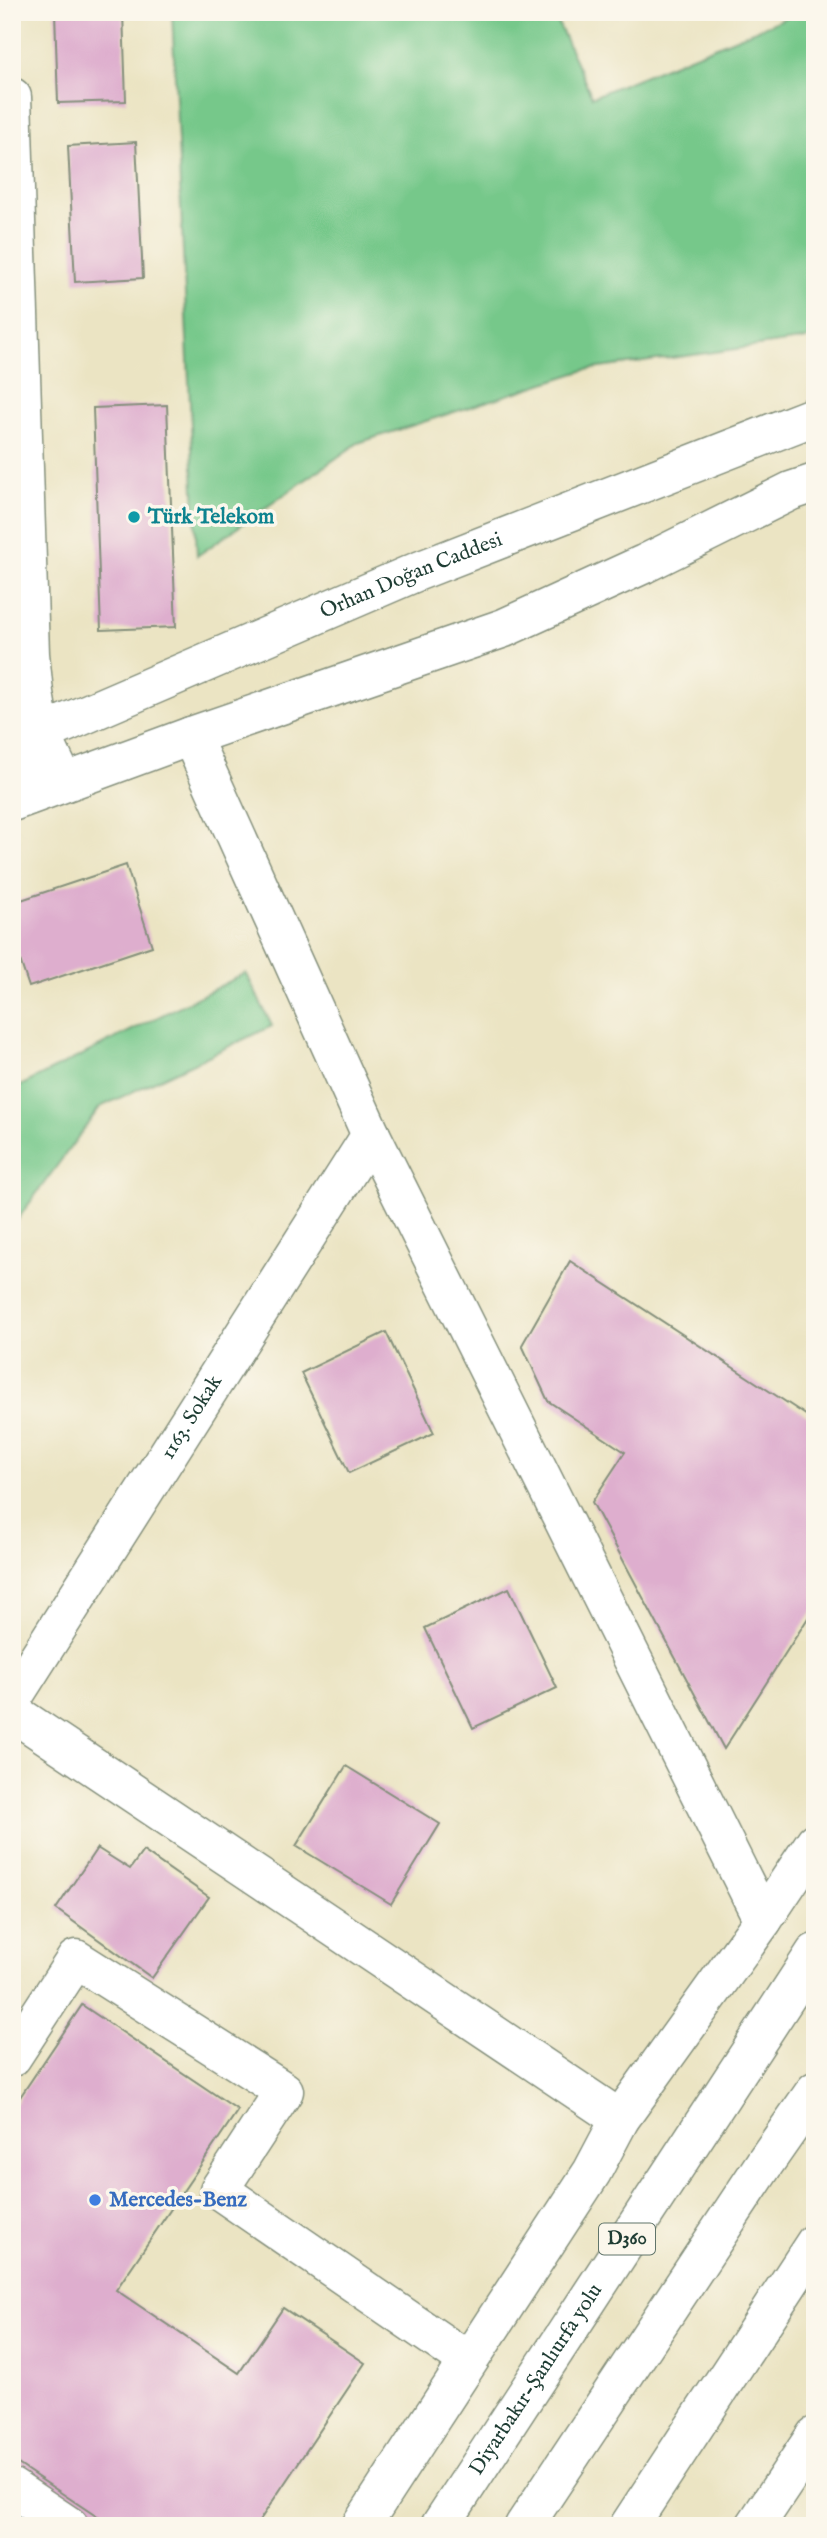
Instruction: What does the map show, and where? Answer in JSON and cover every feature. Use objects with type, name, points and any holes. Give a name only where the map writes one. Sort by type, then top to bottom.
[{"type":"main road","points":[[12,97],[30,654],[34,693],[27,740],[37,792]]},
{"type":"main road","name":"Orhan Doğan Caddesi","points":[[27,740],[416,572],[815,416]]},
{"type":"main road","points":[[37,792],[504,628],[645,564],[791,491],[815,483]]},
{"type":"main road","points":[[191,736],[371,1135],[763,1920]]},
{"type":"main road","points":[[12,760],[37,792]]},
{"type":"main road","name":"1163. Sokak","points":[[12,1699],[371,1135]]},
{"type":"main road","points":[[12,1712],[620,2119]]},
{"type":"main road","points":[[361,2526],[592,2172],[620,2119],[763,1920],[815,1842]]},
{"type":"main road","name":"Diyarbakır-Şanlıurfa yolu","points":[[440,2526],[815,1953]]},
{"type":"main road","points":[[12,2057],[76,1959],[284,2091],[219,2190],[468,2361]]},
{"type":"main road","points":[[524,2526],[815,2091]]},
{"type":"main road","points":[[629,2526],[815,2244]]},
{"type":"main road","points":[[755,2526],[815,2436]]},
{"type":"main road","points":[[12,2488],[69,2526]]},
{"type":"green space","points":[[172,12],[553,12],[592,97],[800,12],[815,12],[815,338],[585,370],[358,443],[197,556]]},
{"type":"green space","points":[[246,973],[272,1026],[100,1107],[12,1227],[12,1090]]},
{"type":"building","points":[[55,12],[123,12],[126,101],[58,103]]},
{"type":"building","points":[[136,142],[143,278],[75,282],[68,146]]},
{"type":"building","name":"Türk Telekom","points":[[167,405],[176,627],[101,630],[93,408]]},
{"type":"building","points":[[126,865],[152,946],[29,987],[12,936],[12,903]]},
{"type":"building","points":[[570,1261],[815,1421],[815,1607],[724,1749],[592,1502],[625,1452],[548,1401],[522,1345]]},
{"type":"building","points":[[386,1332],[434,1433],[349,1473],[301,1373]]},
{"type":"building","points":[[509,1588],[557,1688],[473,1728],[425,1628]]},
{"type":"building","points":[[346,1766],[440,1824],[391,1904],[296,1846]]},
{"type":"building","points":[[97,1848],[130,1869],[143,1851],[209,1897],[152,1978],[56,1909]]},
{"type":"building","name":"Mercedes-Benz","points":[[82,2005],[238,2110],[116,2290],[239,2373],[283,2308],[365,2363],[256,2526],[111,2526],[12,2460],[12,2109]]},
{"type":"place","name":"Türk Telekom","points":[[134,517]]},
{"type":"place","name":"Mercedes-Benz","points":[[95,2200]]}]
